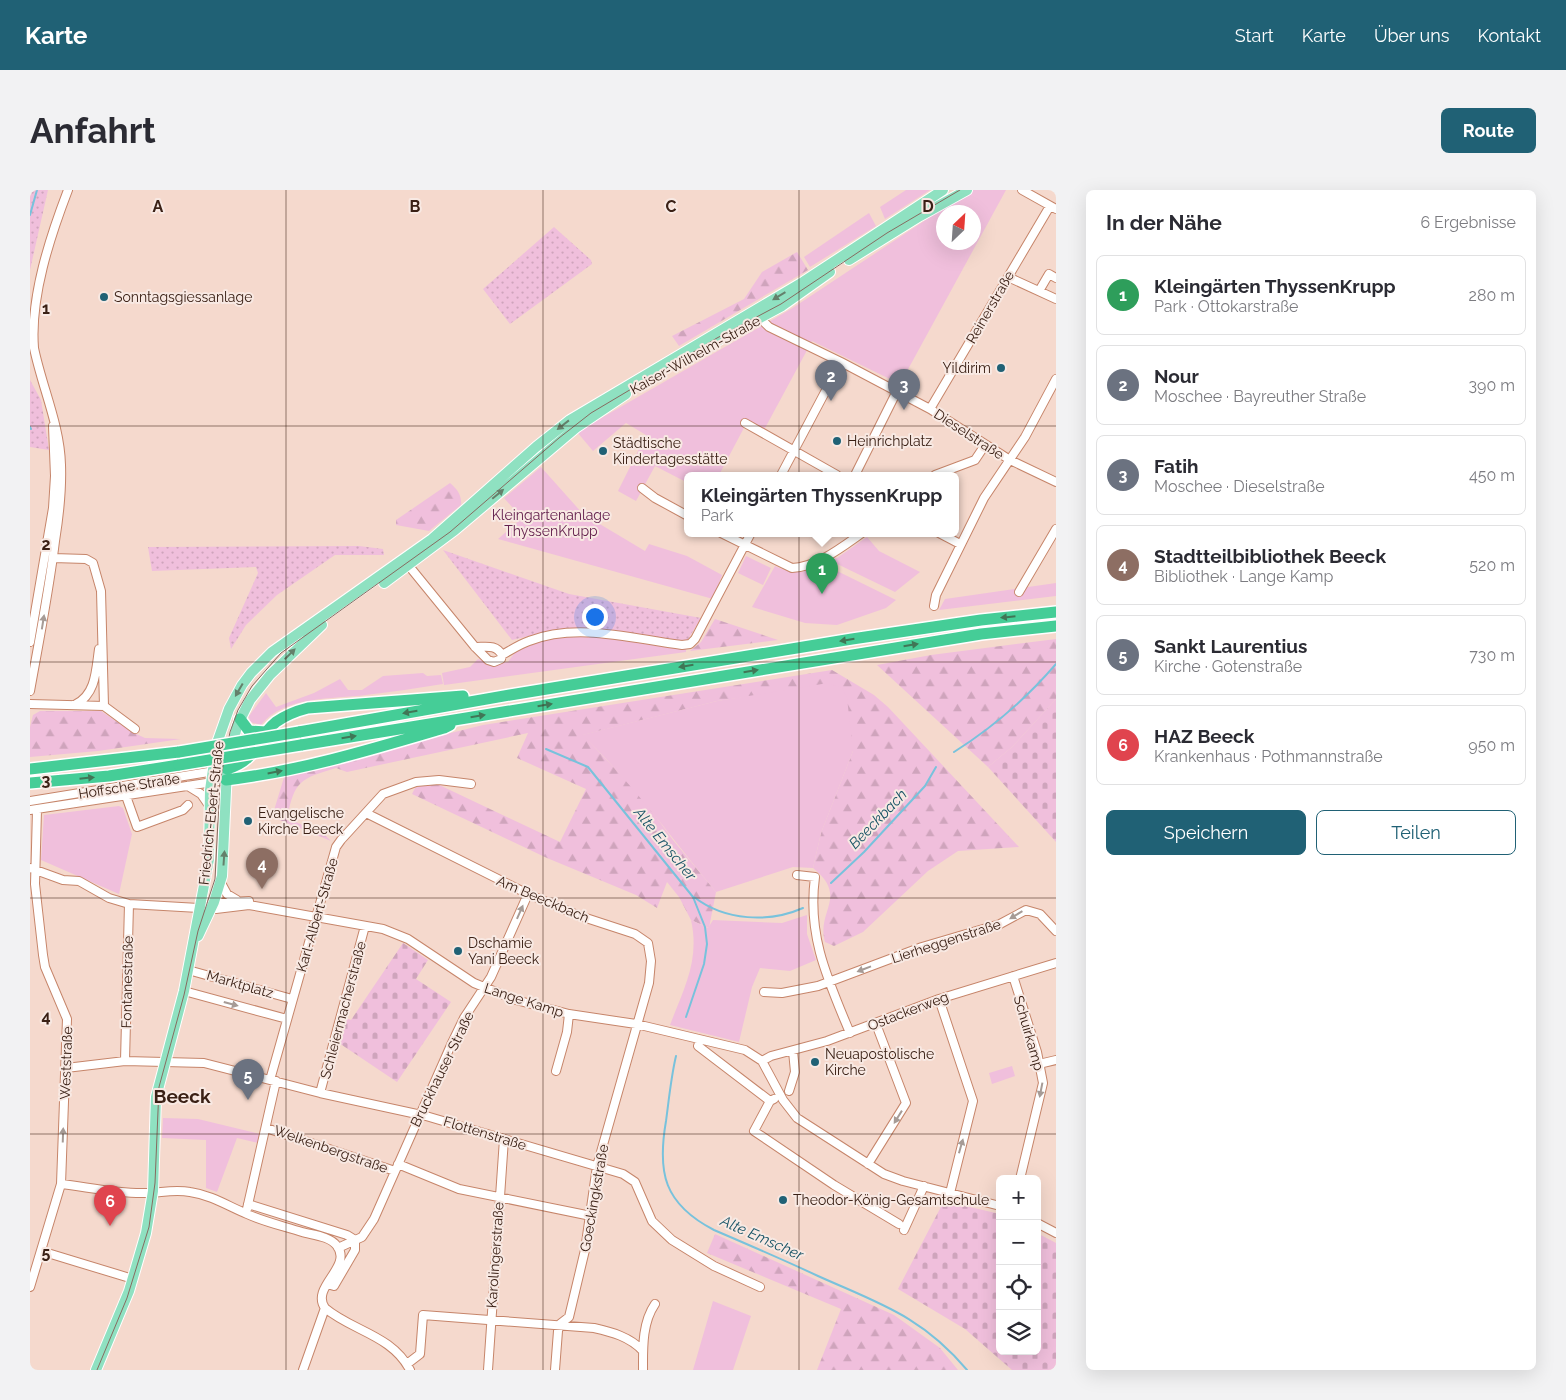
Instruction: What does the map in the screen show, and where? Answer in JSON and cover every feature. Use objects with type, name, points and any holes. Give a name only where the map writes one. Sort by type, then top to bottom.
[{"type":"highway","points":[[34,769],[179,752],[870,636],[981,620],[1056,612]]},
{"type":"highway","points":[[34,783],[109,776],[981,634],[1056,626]]},
{"type":"highway","points":[[227,775],[245,763],[267,732],[286,716],[308,708],[479,695],[510,695]]},
{"type":"highway","points":[[240,719],[249,731],[267,732]]},
{"type":"highway","points":[[227,775],[279,771],[334,759],[444,728],[460,719]]},
{"type":"main road","name":"Kaiser-Wilhelm-Straße","points":[[757,315],[943,190]]},
{"type":"main road","name":"Kaiser-Wilhelm-Straße","points":[[436,541],[570,420],[757,315],[967,190]]},
{"type":"main road","name":"Friedrich-Ebert-Straße","points":[[193,946],[213,906],[221,884],[225,842],[227,775],[234,733],[240,719],[260,687],[297,647],[320,627],[436,541]]},
{"type":"main road","name":"Friedrich-Ebert-Straße","points":[[96,1370],[133,1279],[146,1234],[153,1191],[156,1097],[184,991],[209,859],[212,777],[221,728],[233,700],[251,672],[272,652],[406,563]]},
{"type":"street","points":[[30,691],[53,558],[62,492],[60,436],[53,421],[34,348],[32,312],[46,255],[68,190]]},
{"type":"street","points":[[1022,190],[1053,208]]},
{"type":"street","name":"Reinerstraße","points":[[930,409],[1008,277],[1053,208]]},
{"type":"street","points":[[1039,291],[1048,274],[1056,278]]},
{"type":"street","points":[[1008,277],[1056,300]]},
{"type":"street","name":"Dieselstraße","points":[[757,315],[769,327],[897,391],[930,409],[1010,460],[1056,482]]},
{"type":"street","points":[[783,472],[841,362]]},
{"type":"street","points":[[934,606],[936,595],[984,498],[1026,437],[1056,379]]},
{"type":"street","points":[[856,472],[897,391]]},
{"type":"street","points":[[30,642],[52,508],[55,476],[53,421]]},
{"type":"street","points":[[745,423],[796,447],[833,472]]},
{"type":"street","points":[[942,472],[975,460],[986,445]]},
{"type":"street","points":[[642,488],[655,498],[684,514]]},
{"type":"street","points":[[1019,592],[1056,529]]},
{"type":"street","points":[[729,537],[784,566],[801,568],[842,547],[856,537]]},
{"type":"street","points":[[406,563],[475,647],[488,660],[494,662],[501,659],[502,655],[529,641],[567,633],[611,634],[682,646],[690,644],[695,639],[749,537]]},
{"type":"street","points":[[947,537],[960,544]]},
{"type":"street","points":[[53,558],[86,559],[93,563],[100,591],[103,625],[104,706]]},
{"type":"street","points":[[74,705],[87,699],[95,680],[103,625]]},
{"type":"street","points":[[475,647],[499,649],[502,655]]},
{"type":"street","points":[[30,704],[104,706],[135,728]]},
{"type":"street","name":"Hoffsche Straße","points":[[30,801],[227,775]]},
{"type":"street","name":"Hoffsche Straße","points":[[34,810],[188,786],[212,777]]},
{"type":"street","name":"Karl-Albert-Straße","points":[[245,1213],[266,1128],[273,1081],[287,1019],[336,847],[383,794],[416,782],[439,780],[471,784]]},
{"type":"street","points":[[188,786],[201,794],[210,808]]},
{"type":"street","points":[[126,796],[137,827],[183,810],[188,805]]},
{"type":"street","name":"Weststraße","points":[[30,1287],[61,1184],[67,1019],[45,967],[33,869],[34,810]]},
{"type":"street","name":"Am Beeckbach","points":[[366,813],[528,894],[580,916],[635,934],[648,943],[651,961],[649,983],[636,1024]]},
{"type":"street","name":"Lange Kamp","points":[[33,869],[63,880],[79,881],[110,898],[129,904],[200,908],[239,900],[261,903],[272,908]]},
{"type":"street","points":[[797,875],[815,877],[813,916],[819,957],[850,1033]]},
{"type":"street","points":[[221,884],[227,894],[239,900]]},
{"type":"street","name":"Bruckhauser Straße","points":[[338,1248],[364,1235],[374,1219],[418,1115],[464,1018],[485,988],[528,894]]},
{"type":"street","name":"Fontanestraße","points":[[125,1061],[129,904]]},
{"type":"street","name":"Lange Kamp","points":[[213,906],[249,905],[272,908],[315,918],[383,929],[408,939],[485,988],[543,1008],[569,1014],[636,1024],[745,1050],[762,1061]]},
{"type":"street","name":"Lierheggenstraße","points":[[764,992],[782,993],[829,982],[922,946],[1000,924],[1026,910],[1040,914],[1056,931]]},
{"type":"street","name":"Schleiermacherstraße","points":[[320,1093],[366,926]]},
{"type":"street","name":"Ostackerweg","points":[[762,1061],[771,1056],[793,1051],[876,1024],[939,999],[1056,963]]},
{"type":"street","name":"Marktplatz","points":[[188,970],[292,999]]},
{"type":"street","name":"Schuirkamp","points":[[1012,976],[1043,1083],[1021,1175]]},
{"type":"street","name":"Marktplatz","points":[[184,991],[287,1019]]},
{"type":"street","points":[[939,999],[974,1101],[950,1193]]},
{"type":"street","points":[[556,1071],[567,1032],[569,1014]]},
{"type":"street","name":"Goeckingkstraße","points":[[555,1370],[560,1324],[569,1316],[591,1216],[597,1166],[636,1024]]},
{"type":"street","points":[[868,1164],[906,1103],[876,1024]]},
{"type":"street","points":[[700,1040],[698,1046],[770,1101]]},
{"type":"street","points":[[790,1091],[795,1072],[793,1051]]},
{"type":"street","points":[[1039,1064],[1056,1060]]},
{"type":"street","name":"Flottenstraße","points":[[66,1068],[125,1061],[204,1063],[320,1093],[418,1115],[597,1166],[631,1178],[637,1186],[648,1215],[672,1240],[714,1266],[760,1287]]},
{"type":"street","points":[[762,1061],[780,1095],[797,1118],[868,1164],[891,1178],[996,1205]]},
{"type":"street","points":[[780,1095],[770,1101],[754,1131],[834,1185],[902,1227],[924,1186]]},
{"type":"street","name":"Welkenbergstraße","points":[[266,1128],[397,1168],[460,1190],[499,1196],[591,1216]]},
{"type":"street","name":"Karolingerstraße","points":[[488,1370],[490,1319],[504,1139]]},
{"type":"street","points":[[61,1184],[146,1193],[153,1191],[193,1192],[210,1197],[245,1213],[325,1238],[338,1248],[339,1264],[321,1298],[324,1308],[303,1370]]},
{"type":"street","points":[[248,1204],[347,1235],[355,1240]]},
{"type":"street","points":[[1041,1225],[1056,1232]]},
{"type":"street","name":"Bruckhauser Straße","points":[[327,1284],[334,1286],[355,1250],[355,1240]]},
{"type":"street","points":[[41,1251],[133,1279]]},
{"type":"street","points":[[643,1370],[643,1351],[648,1314],[655,1304]]},
{"type":"street","points":[[324,1308],[381,1339],[393,1348],[408,1367],[420,1354],[423,1315],[560,1324],[608,1331],[628,1340],[643,1351]]},
{"type":"green space","points":[[32,190],[48,190],[30,270],[30,197]]},
{"type":"green space","points":[[906,190],[930,190],[885,219],[880,207]]},
{"type":"green space","points":[[971,190],[1006,190],[981,236],[981,205],[948,205]]},
{"type":"green space","points":[[869,213],[876,226],[810,267],[804,257]]},
{"type":"green space","points":[[936,213],[936,250],[973,250],[900,384],[812,341],[764,430],[746,424],[721,472],[684,472],[684,481],[655,466],[636,501],[618,491],[646,435],[626,423],[593,451],[577,432],[791,309]]},
{"type":"green space","points":[[554,227],[591,260],[592,264],[510,324],[483,289]]},
{"type":"green space","points":[[797,252],[808,270],[679,346],[672,336],[744,299],[762,272]]},
{"type":"green space","points":[[30,380],[41,400],[49,450],[30,447]]},
{"type":"green space","name":"Kleingartenanlage ThyssenKrupp","points":[[541,467],[583,514],[645,551],[649,544],[687,556],[722,575],[713,599],[498,539],[522,518],[504,498]]},
{"type":"green space","points":[[450,483],[459,492],[461,505],[429,531],[396,525],[396,520]]},
{"type":"green space","points":[[867,537],[879,551],[920,572],[895,592],[829,560],[837,558]]},
{"type":"green space","points":[[359,546],[383,549],[384,555],[335,555],[277,595],[246,625],[231,649],[229,638],[258,573],[256,567],[152,571],[148,547]]},
{"type":"green space","points":[[443,550],[569,594],[701,618],[687,641],[682,642],[615,631],[588,629],[558,630],[512,640]]},
{"type":"green space","points":[[746,556],[771,568],[763,585],[738,573]]},
{"type":"green space","points":[[825,562],[831,568],[896,600],[886,608],[837,625],[805,623],[752,607],[775,566],[789,571],[800,572]]},
{"type":"green space","points":[[1056,583],[1056,596],[939,610],[945,599]]},
{"type":"green space","points":[[715,619],[778,640],[690,651],[701,642]]},
{"type":"green space","points":[[591,635],[686,648],[686,652],[444,685],[442,673],[470,667],[478,659],[495,664],[508,662],[517,650],[533,641],[543,638]]},
{"type":"green space","points":[[1056,639],[1056,699],[1012,747],[988,767],[877,665],[931,655]]},
{"type":"green space","points":[[832,670],[874,695],[888,707],[1019,847],[958,851],[928,871],[863,932],[834,946],[825,942],[823,931],[829,904],[829,887],[813,868],[821,833],[853,751],[760,695],[717,701],[583,735],[640,795],[673,840],[716,892],[709,928],[691,920],[679,897],[667,882],[657,908],[636,895],[547,858],[412,794],[415,788],[433,782],[560,842],[586,789],[517,758],[528,733],[347,772],[336,768],[314,775],[301,783],[297,788],[287,818],[325,835],[331,841],[272,817],[285,774],[483,725]]},
{"type":"green space","points":[[423,673],[427,676],[441,675],[443,684],[310,701],[282,709],[261,725],[250,722],[249,716],[266,693],[276,707],[314,693],[340,679],[348,690],[362,690],[383,676]]},
{"type":"green space","points":[[828,683],[842,688],[847,698],[853,751],[821,833],[813,868],[793,867],[716,892],[618,772],[582,735],[717,701]]},
{"type":"green space","points":[[1056,699],[1056,842],[988,767],[1012,747]]},
{"type":"green space","points":[[40,711],[101,711],[132,732],[145,738],[181,739],[98,751],[30,757],[30,727],[33,715]]},
{"type":"green space","points":[[119,806],[123,808],[132,834],[119,894],[41,860],[44,815]]},
{"type":"green space","points":[[807,915],[807,934],[816,960],[790,971],[760,968],[752,987],[739,1042],[670,1025],[685,986],[692,961],[693,934],[691,920],[708,928],[713,920],[782,923]]},
{"type":"green space","points":[[403,943],[428,960],[416,979],[451,1002],[397,1082],[339,1043],[346,1018],[351,1020]]},
{"type":"green space","points":[[1012,1066],[1015,1076],[992,1084],[989,1073]]},
{"type":"green space","points":[[163,1118],[198,1119],[260,1134],[258,1143],[237,1138],[217,1192],[206,1188],[206,1140],[162,1138]]},
{"type":"green space","points":[[944,1201],[996,1213],[996,1355],[1041,1355],[1041,1235],[1056,1243],[1056,1370],[1012,1370],[965,1329],[898,1289]]},
{"type":"green space","points":[[715,1234],[894,1315],[940,1348],[958,1370],[817,1370],[841,1309],[707,1253]]},
{"type":"green space","points":[[713,1301],[751,1316],[733,1370],[693,1370]]},
{"type":"waterway","name":"Alte Emscher","points":[[30,215],[37,190]]},
{"type":"waterway","name":"Beeckbach","points":[[954,752],[1008,712],[1056,664]]},
{"type":"waterway","name":"Alte Emscher","points":[[546,749],[588,767],[693,897],[705,927],[707,944],[704,964],[686,1017]]},
{"type":"waterway","name":"Beeckbach","points":[[831,883],[864,852],[925,786],[936,767]]},
{"type":"waterway","name":"Beeckbach","points":[[694,897],[719,911],[747,917],[776,916],[803,908]]},
{"type":"waterway","name":"Alte Emscher","points":[[676,1056],[663,1140],[663,1156],[664,1171],[668,1185],[674,1198],[684,1209],[697,1220],[714,1230],[880,1303],[898,1313],[933,1336],[967,1370]]},
{"type":"tram line","points":[[97,1370],[127,1298],[149,1227],[155,1183],[159,1087],[184,995],[198,931],[215,879],[220,781],[230,732],[238,710],[252,686],[281,653],[450,532],[559,438],[591,413],[717,338],[781,304],[887,233],[960,190]]},
{"type":"place","name":"Sonntagsgiessanlage","points":[[104,297]]},
{"type":"place","name":"Yildirim","points":[[1001,368]]},
{"type":"place","name":"Nour","points":[[831,401]]},
{"type":"place","name":"Fatih","points":[[904,410]]},
{"type":"place","name":"Heinrichplatz","points":[[837,441]]},
{"type":"place","name":"Städtische Kindertagesstätte","points":[[603,451]]},
{"type":"place","name":"Kleingärten ThyssenKrupp","points":[[822,594]]},
{"type":"place","name":"Evangelische Kirche Beeck","points":[[248,821]]},
{"type":"place","name":"Stadtteilbibliothek Beeck","points":[[262,889]]},
{"type":"place","name":"Dschamie Yani Beeck","points":[[458,951]]},
{"type":"place","name":"Neuapostolische Kirche","points":[[815,1062]]},
{"type":"place","name":"Sankt Laurentius","points":[[248,1100]]},
{"type":"place","name":"Theodor-König-Gesamtschule","points":[[783,1200]]},
{"type":"place","name":"HAZ Beeck","points":[[110,1226]]},
{"type":"district","name":"Beeck","points":[[182,1096]]}]
